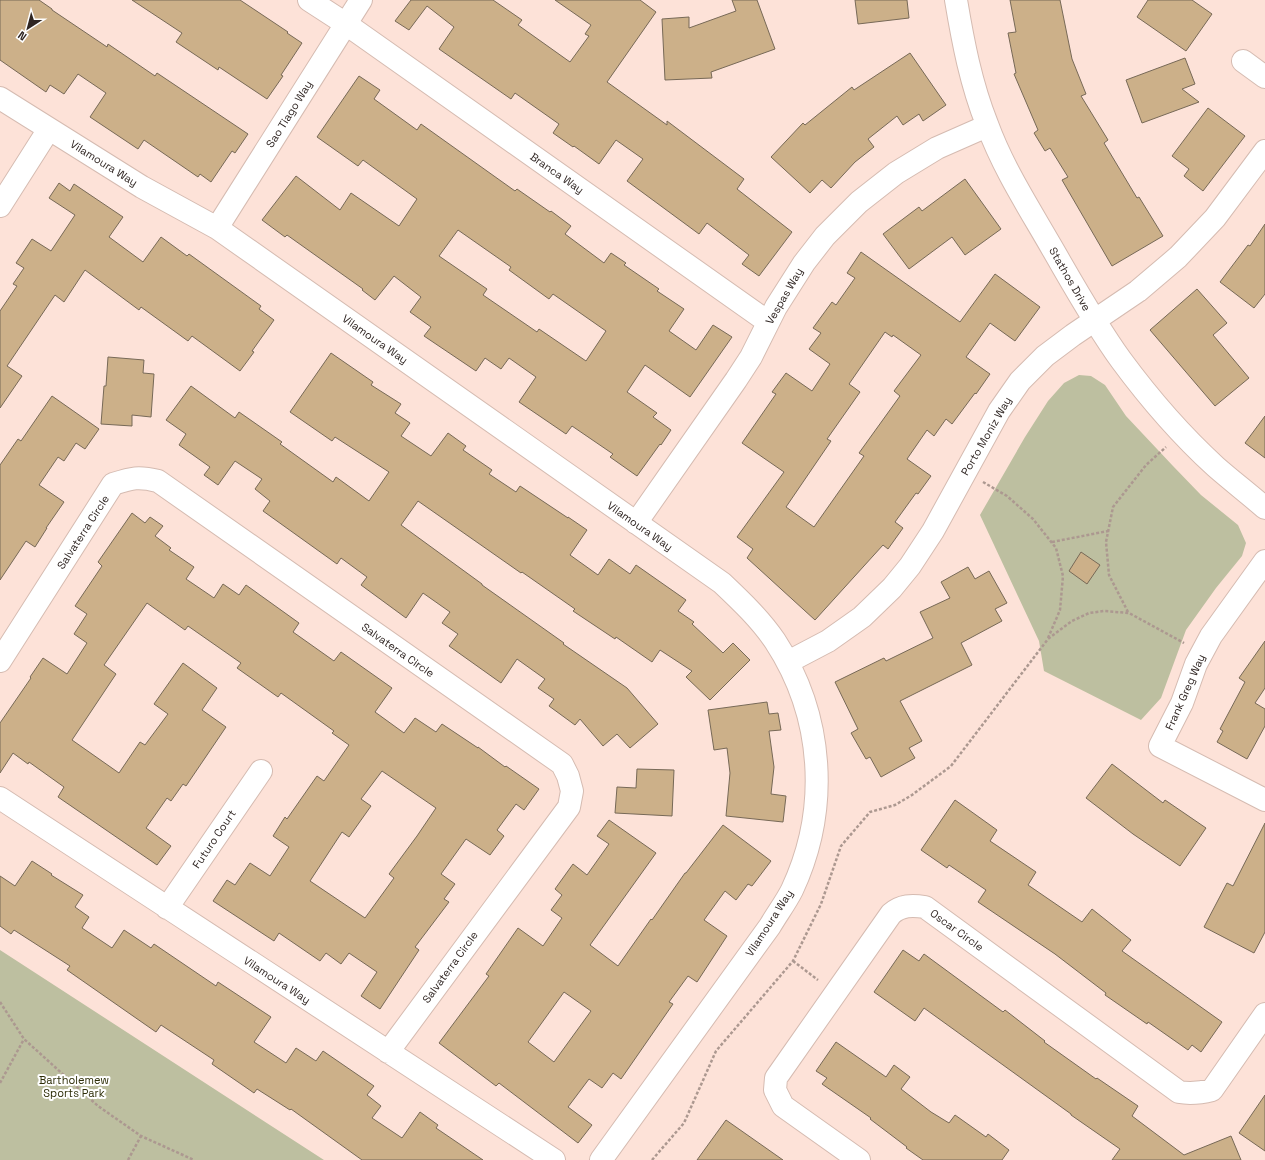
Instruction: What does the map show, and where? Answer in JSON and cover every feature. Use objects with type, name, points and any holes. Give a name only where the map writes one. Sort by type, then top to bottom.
[{"type":"street","name":"Branca Way","points":[[309,0],[346,24],[768,322]]},
{"type":"street","name":"Sao Tiago Way","points":[[217,228],[361,0]]},
{"type":"street","name":"Stathos Drive","points":[[956,0],[965,49],[976,93],[987,126],[1009,175],[1094,321],[1121,360],[1151,398],[1182,433],[1216,467],[1265,508]]},
{"type":"street","points":[[1243,62],[1265,77]]},
{"type":"street","name":"Vilamoura Way","points":[[0,98],[142,188],[217,228],[722,583],[750,609],[774,640],[788,662],[808,714],[816,755],[817,783],[815,811],[807,852],[792,890],[770,926],[601,1160]]},
{"type":"street","name":"Vespas Way","points":[[636,523],[736,380],[751,357],[776,307],[804,263],[825,236],[859,202],[896,173],[937,148],[987,126]]},
{"type":"street","points":[[0,206],[49,129]]},
{"type":"street","name":"Porto Moniz Way","points":[[788,662],[828,641],[856,621],[892,588],[910,566],[929,537],[999,410],[1020,381],[1045,356],[1138,291],[1178,257],[1215,218],[1265,152]]},
{"type":"street","name":"Salvaterra Circle","points":[[0,661],[113,484],[131,478],[145,478],[158,481],[562,764],[568,776],[572,791],[569,807],[388,1052]]},
{"type":"street","name":"Frank Greg Way","points":[[1265,561],[1211,636],[1196,664],[1182,703],[1160,746],[1265,800]]},
{"type":"street","name":"Futuro Court","points":[[167,908],[261,771]]},
{"type":"street","name":"Vilamoura Way","points":[[0,798],[554,1160]]},
{"type":"street","name":"Oscar Circle","points":[[859,1160],[783,1106],[775,1090],[776,1078],[891,914],[897,909],[911,905],[925,907],[1179,1092],[1188,1094],[1212,1090],[1265,1014]]},
{"type":"path","points":[[1129,613],[1109,576],[1106,542],[1113,507],[1146,465],[1182,433]]},
{"type":"path","points":[[652,1160],[684,1123],[716,1051],[793,961],[821,904],[841,846],[870,812],[895,805],[912,795],[951,766],[1048,639],[1060,610],[1063,576],[1056,548],[1033,519],[1007,496],[965,472]]},
{"type":"path","points":[[1051,542],[1108,531]]},
{"type":"path","points":[[1048,639],[1072,621],[1089,613],[1104,611],[1129,613],[1203,652]]},
{"type":"path","points":[[793,961],[836,993]]},
{"type":"path","points":[[0,1002],[24,1039],[98,1106],[141,1136],[194,1160]]},
{"type":"path","points":[[0,1083],[24,1039]]},
{"type":"path","points":[[128,1160],[141,1136]]},
{"type":"green space","points":[[1079,375],[1091,376],[1105,385],[1126,416],[1173,466],[1201,495],[1238,525],[1246,543],[1242,556],[1216,588],[1186,630],[1161,698],[1141,720],[1044,671],[1039,641],[980,515],[1025,437],[1048,401],[1064,383]]},
{"type":"green space","name":"Bartholemew Sports Park","points":[[0,950],[324,1160],[0,1160]]},
{"type":"building","points":[[0,0],[39,0],[107,47],[108,44],[155,76],[157,73],[248,134],[235,153],[232,151],[211,182],[200,174],[198,177],[144,140],[138,149],[90,117],[106,93],[78,74],[64,94],[50,85],[46,92],[0,60]]},
{"type":"building","points":[[132,0],[240,0],[302,43],[281,75],[283,76],[267,99],[219,67],[218,70],[176,42],[182,33]]},
{"type":"building","points":[[411,0],[493,0],[522,20],[518,25],[570,62],[589,36],[585,34],[591,25],[555,0],[640,0],[656,12],[607,82],[667,125],[667,121],[744,179],[737,189],[792,232],[759,276],[742,264],[749,255],[707,223],[699,234],[627,181],[643,159],[616,140],[599,164],[553,133],[559,124],[515,93],[511,99],[439,49],[454,27],[427,6],[409,30],[395,21]]},
{"type":"building","points":[[732,0],[757,0],[775,49],[711,72],[712,78],[665,80],[662,19],[689,17],[689,28],[736,11]]},
{"type":"building","points":[[855,0],[907,0],[909,18],[858,24]]},
{"type":"building","points":[[1010,0],[1060,0],[1072,59],[1086,94],[1081,96],[1108,140],[1104,143],[1137,198],[1139,197],[1163,236],[1112,266],[1062,180],[1068,177],[1050,148],[1045,151],[1034,133],[1038,130],[1014,74],[1016,73],[1008,33],[1016,32]]},
{"type":"building","points":[[1148,0],[1192,0],[1212,14],[1186,51],[1137,17]]},
{"type":"building","points":[[910,53],[946,105],[923,121],[919,114],[903,125],[897,116],[868,139],[874,147],[855,162],[831,188],[822,180],[810,193],[771,157],[803,123],[805,125],[852,87],[854,90]]},
{"type":"building","points":[[1185,58],[1195,84],[1182,89],[1199,102],[1142,123],[1126,80]]},
{"type":"building","points":[[359,76],[380,90],[374,99],[417,130],[421,124],[515,191],[517,189],[550,212],[551,211],[571,226],[565,234],[604,263],[611,253],[626,263],[624,265],[659,289],[657,291],[684,309],[669,331],[696,350],[713,325],[732,337],[690,397],[645,365],[627,392],[657,413],[653,417],[671,430],[637,476],[610,457],[613,454],[572,426],[566,434],[519,402],[536,377],[509,358],[501,369],[485,358],[476,371],[424,336],[431,327],[410,312],[421,297],[394,276],[375,300],[362,290],[363,289],[287,235],[285,237],[262,220],[296,176],[340,210],[351,193],[399,226],[417,199],[363,160],[358,166],[317,137]],"holes":[[[458,230],[511,267],[509,270],[549,299],[553,294],[606,331],[586,361],[539,329],[537,332],[483,295],[487,289],[439,256]]]},
{"type":"building","points":[[1208,108],[1245,136],[1203,191],[1184,176],[1189,169],[1172,156]]},
{"type":"building","points":[[965,179],[1001,229],[965,255],[952,237],[909,269],[883,234],[919,207],[922,211]]},
{"type":"building","points":[[59,183],[70,191],[74,184],[123,217],[109,237],[143,262],[161,237],[187,256],[189,254],[261,306],[259,309],[274,320],[240,371],[192,336],[188,341],[141,307],[139,310],[85,270],[64,302],[55,295],[7,366],[22,376],[0,408],[0,311],[17,286],[13,284],[24,268],[16,263],[32,239],[51,251],[75,215],[49,198]]},
{"type":"building","points":[[1265,224],[1265,294],[1254,308],[1220,282],[1248,245],[1250,246]]},
{"type":"building","points":[[861,252],[960,322],[995,274],[1040,307],[1015,341],[990,323],[966,357],[990,374],[952,424],[946,419],[934,436],[927,430],[907,459],[931,476],[918,494],[916,493],[895,522],[903,528],[888,549],[883,545],[815,620],[747,558],[753,549],[737,537],[784,472],[742,443],[776,394],[772,392],[786,373],[812,391],[830,364],[809,349],[821,333],[813,328],[832,302],[836,305],[855,278],[847,273]],"holes":[[[885,332],[892,337],[893,335],[921,355],[894,391],[900,396],[859,453],[864,456],[814,527],[786,507],[831,441],[827,439],[860,392],[849,384]]]},
{"type":"building","points":[[1197,289],[1227,323],[1213,335],[1249,378],[1215,406],[1150,330]]},
{"type":"building","points":[[331,353],[373,382],[371,385],[401,404],[395,413],[410,423],[401,436],[431,456],[448,433],[466,446],[463,450],[492,470],[489,474],[516,492],[520,486],[587,530],[570,555],[598,575],[609,559],[630,574],[636,565],[686,600],[678,611],[694,622],[692,624],[723,653],[733,643],[750,660],[710,700],[686,677],[692,671],[660,650],[652,662],[616,637],[615,639],[573,611],[575,609],[418,501],[401,525],[564,643],[563,644],[627,688],[658,724],[630,748],[617,734],[603,746],[580,719],[575,725],[549,706],[554,699],[538,688],[545,679],[517,659],[501,683],[449,646],[458,634],[442,623],[450,612],[423,593],[406,618],[361,585],[367,577],[341,558],[337,564],[263,511],[270,501],[255,489],[262,479],[235,461],[218,485],[204,475],[210,467],[179,445],[186,434],[166,420],[191,386],[235,418],[239,412],[282,442],[280,444],[333,482],[336,477],[369,501],[389,472],[335,437],[332,441],[290,412]]},
{"type":"building","points":[[108,357],[144,360],[143,373],[154,374],[151,417],[132,415],[132,426],[101,424]]},
{"type":"building","points":[[52,396],[99,429],[85,449],[76,443],[64,461],[58,457],[39,485],[64,502],[35,547],[26,541],[0,580],[0,465],[18,439],[21,441]]},
{"type":"building","points":[[1265,416],[1265,458],[1245,443]]},
{"type":"building","points":[[132,513],[145,523],[150,517],[163,526],[155,536],[171,548],[169,550],[194,567],[186,579],[214,598],[223,584],[239,595],[246,585],[299,623],[293,632],[334,661],[341,652],[392,688],[375,712],[404,733],[415,718],[436,732],[442,724],[539,789],[524,810],[516,804],[497,830],[504,836],[490,855],[466,839],[441,874],[455,884],[444,899],[449,902],[415,947],[419,950],[380,1009],[361,996],[377,972],[349,953],[341,964],[326,953],[320,961],[279,933],[274,941],[213,901],[227,880],[235,885],[250,863],[270,876],[289,847],[273,836],[285,817],[287,819],[317,776],[324,781],[349,745],[332,733],[334,731],[281,693],[278,697],[237,668],[241,663],[188,626],[185,630],[147,603],[104,665],[116,674],[72,740],[119,773],[140,742],[145,745],[168,714],[154,704],[183,663],[217,688],[202,710],[226,727],[186,786],[183,784],[171,801],[167,798],[146,828],[171,846],[157,865],[58,797],[64,787],[29,762],[28,764],[13,753],[0,773],[0,723],[31,678],[30,677],[43,658],[67,674],[87,643],[74,634],[87,614],[75,606],[102,566],[98,562]],"holes":[[[382,771],[436,808],[389,874],[394,878],[365,918],[310,881],[342,832],[349,837],[371,806],[361,799]]]},
{"type":"building","points":[[1081,552],[1100,565],[1087,584],[1069,571]]},
{"type":"building","points":[[968,567],[975,579],[989,571],[1007,603],[995,609],[1002,621],[961,643],[972,665],[900,701],[922,741],[909,748],[915,758],[881,777],[870,757],[866,759],[851,733],[858,729],[835,682],[884,658],[886,661],[933,638],[920,612],[950,598],[941,582]]},
{"type":"building","points":[[1265,641],[1265,688],[1255,703],[1265,709],[1265,726],[1247,759],[1217,742],[1223,731],[1220,729],[1245,682],[1239,678]]},
{"type":"building","points":[[767,702],[769,714],[778,713],[781,730],[769,731],[774,767],[771,794],[786,796],[783,822],[726,816],[730,773],[727,748],[714,750],[708,710]]},
{"type":"building","points":[[1112,764],[1163,803],[1165,800],[1206,828],[1180,866],[1133,834],[1086,798]]},
{"type":"building","points":[[637,769],[674,770],[672,816],[615,813],[617,787],[636,788]]},
{"type":"building","points":[[955,800],[997,830],[990,841],[1036,872],[1028,885],[1082,922],[1092,909],[1131,940],[1122,951],[1222,1022],[1201,1052],[1192,1045],[1188,1050],[1148,1022],[1147,1024],[1105,995],[1106,993],[1055,954],[978,902],[986,890],[949,865],[947,868],[921,850]]},
{"type":"building","points":[[609,820],[656,853],[590,945],[618,966],[685,873],[723,825],[771,861],[752,886],[748,884],[736,900],[725,891],[704,920],[727,936],[697,982],[688,976],[669,1002],[673,1004],[621,1079],[613,1073],[602,1088],[589,1079],[568,1107],[592,1125],[578,1143],[499,1083],[496,1086],[439,1043],[489,976],[486,974],[518,928],[543,946],[562,918],[551,910],[562,895],[555,889],[573,864],[587,875],[609,844],[597,836]],"holes":[[[564,992],[591,1011],[554,1062],[528,1042]]]},
{"type":"building","points":[[1265,823],[1265,932],[1254,953],[1204,927],[1227,883],[1233,886]]},
{"type":"building","points":[[32,861],[83,895],[75,907],[89,917],[82,928],[112,948],[124,930],[151,948],[154,944],[216,986],[218,982],[271,1017],[254,1042],[286,1063],[296,1048],[316,1061],[323,1051],[374,1086],[367,1095],[381,1106],[372,1118],[402,1138],[420,1112],[438,1125],[436,1128],[483,1160],[362,1160],[291,1109],[290,1110],[257,1089],[254,1093],[212,1064],[214,1060],[161,1025],[156,1032],[67,970],[70,966],[14,930],[11,934],[0,926],[0,876],[15,886]]},
{"type":"building","points":[[903,950],[919,961],[924,954],[1003,1012],[1005,1010],[1045,1041],[1044,1042],[1096,1079],[1097,1078],[1138,1106],[1132,1116],[1184,1155],[1231,1136],[1241,1160],[1112,1160],[1120,1149],[924,1008],[915,1021],[874,992]]},
{"type":"building","points":[[836,1042],[886,1077],[894,1065],[910,1077],[901,1089],[931,1112],[949,1123],[955,1115],[986,1137],[988,1134],[1009,1150],[1002,1160],[923,1160],[870,1119],[871,1118],[822,1084],[827,1078],[816,1071]]},
{"type":"building","points":[[1265,1095],[1265,1151],[1239,1133]]},
{"type":"building","points":[[726,1120],[783,1160],[697,1160]]}]
